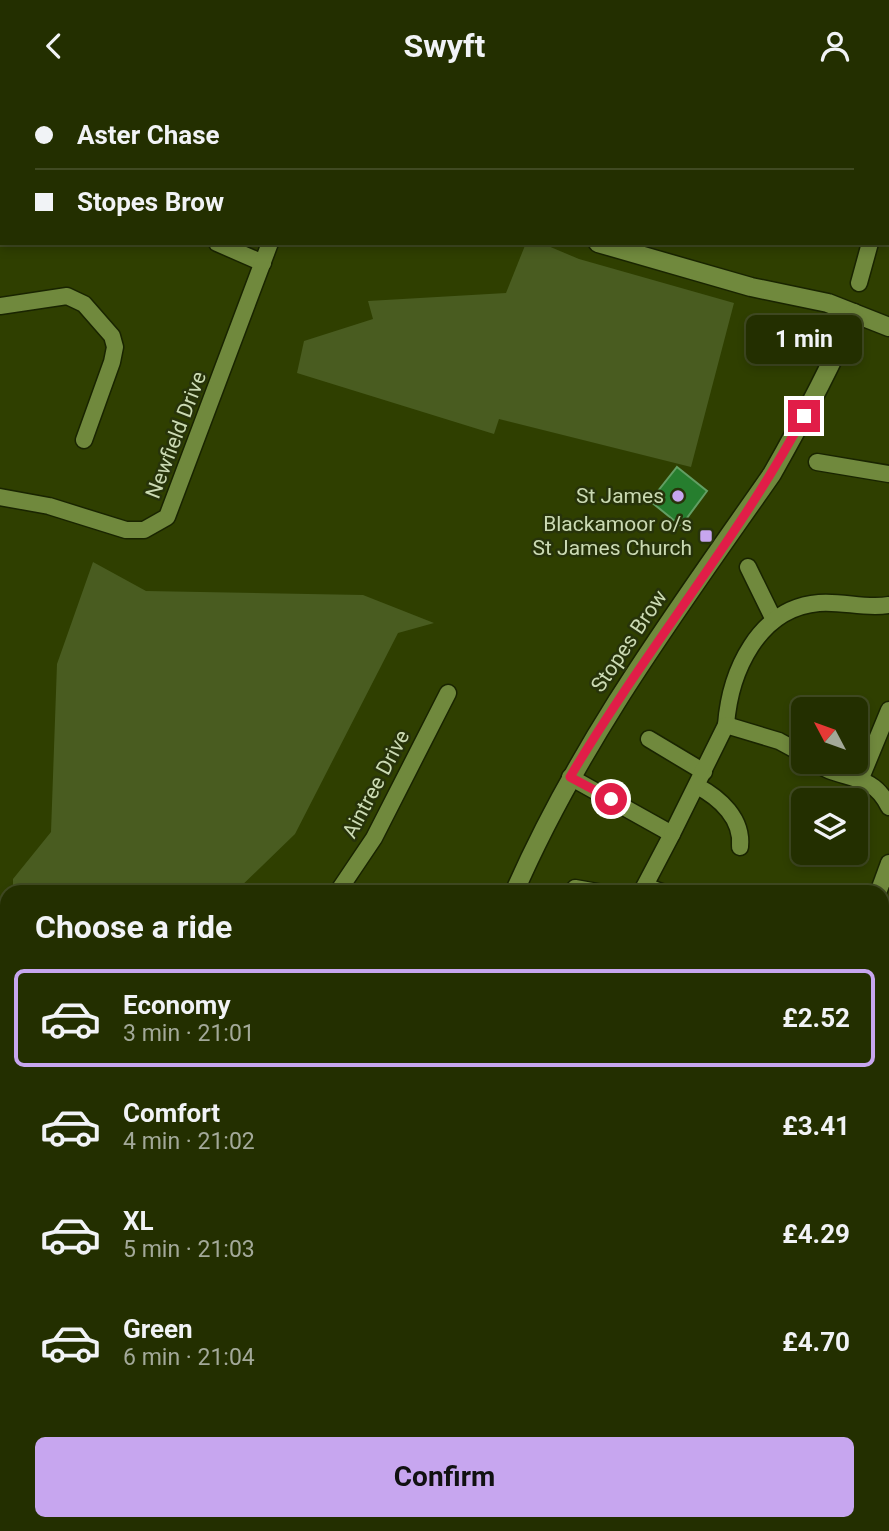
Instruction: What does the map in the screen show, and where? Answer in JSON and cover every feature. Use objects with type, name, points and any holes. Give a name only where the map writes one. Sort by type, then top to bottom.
[{"type":"main road","points":[[605,245],[854,313],[889,327]]},
{"type":"main road","name":"Stopes Brow","points":[[517,885],[538,836],[612,706],[772,474],[829,371],[854,313]]},
{"type":"street","points":[[222,245],[262,263]]},
{"type":"street","name":"Newfield Drive","points":[[0,498],[49,506],[126,530],[144,530],[159,524],[172,508],[269,245]]},
{"type":"street","points":[[859,283],[869,245]]},
{"type":"street","points":[[0,306],[67,296],[84,305],[112,336],[115,347],[112,362],[84,440]]},
{"type":"street","points":[[817,462],[889,474]]},
{"type":"street","points":[[748,567],[774,620]]},
{"type":"street","points":[[645,885],[726,725],[728,694],[736,671],[759,635],[774,620],[795,609],[818,603],[866,607],[889,605]]},
{"type":"street","name":"Aintree Drive","points":[[342,885],[374,838],[448,693]]},
{"type":"street","points":[[861,778],[889,710]]},
{"type":"street","points":[[726,725],[779,741],[791,748]]},
{"type":"street","points":[[649,739],[700,779],[718,799],[738,824],[742,834],[740,847]]},
{"type":"street","points":[[842,774],[861,778],[877,790],[889,807]]},
{"type":"street","points":[[570,777],[672,834]]},
{"type":"street","points":[[881,885],[889,863]]},
{"type":"green space","points":[[525,245],[546,245],[579,259],[734,303],[691,467],[499,419],[494,434],[297,373],[304,341],[373,319],[368,301],[506,293]]},
{"type":"green space","points":[[93,562],[146,591],[363,595],[434,623],[398,633],[295,834],[242,885],[13,885],[13,879],[51,832],[57,664]]},
{"type":"building","name":"St James","points":[[677,467],[707,491],[681,526],[650,501]]},
{"type":"place","name":"St James","points":[[678,496]]},
{"type":"place","name":"Blackamoor o/s St James Church","points":[[706,536]]},
{"type":"route","points":[[611,799],[570,777],[612,706],[772,474],[804,416]]}]
